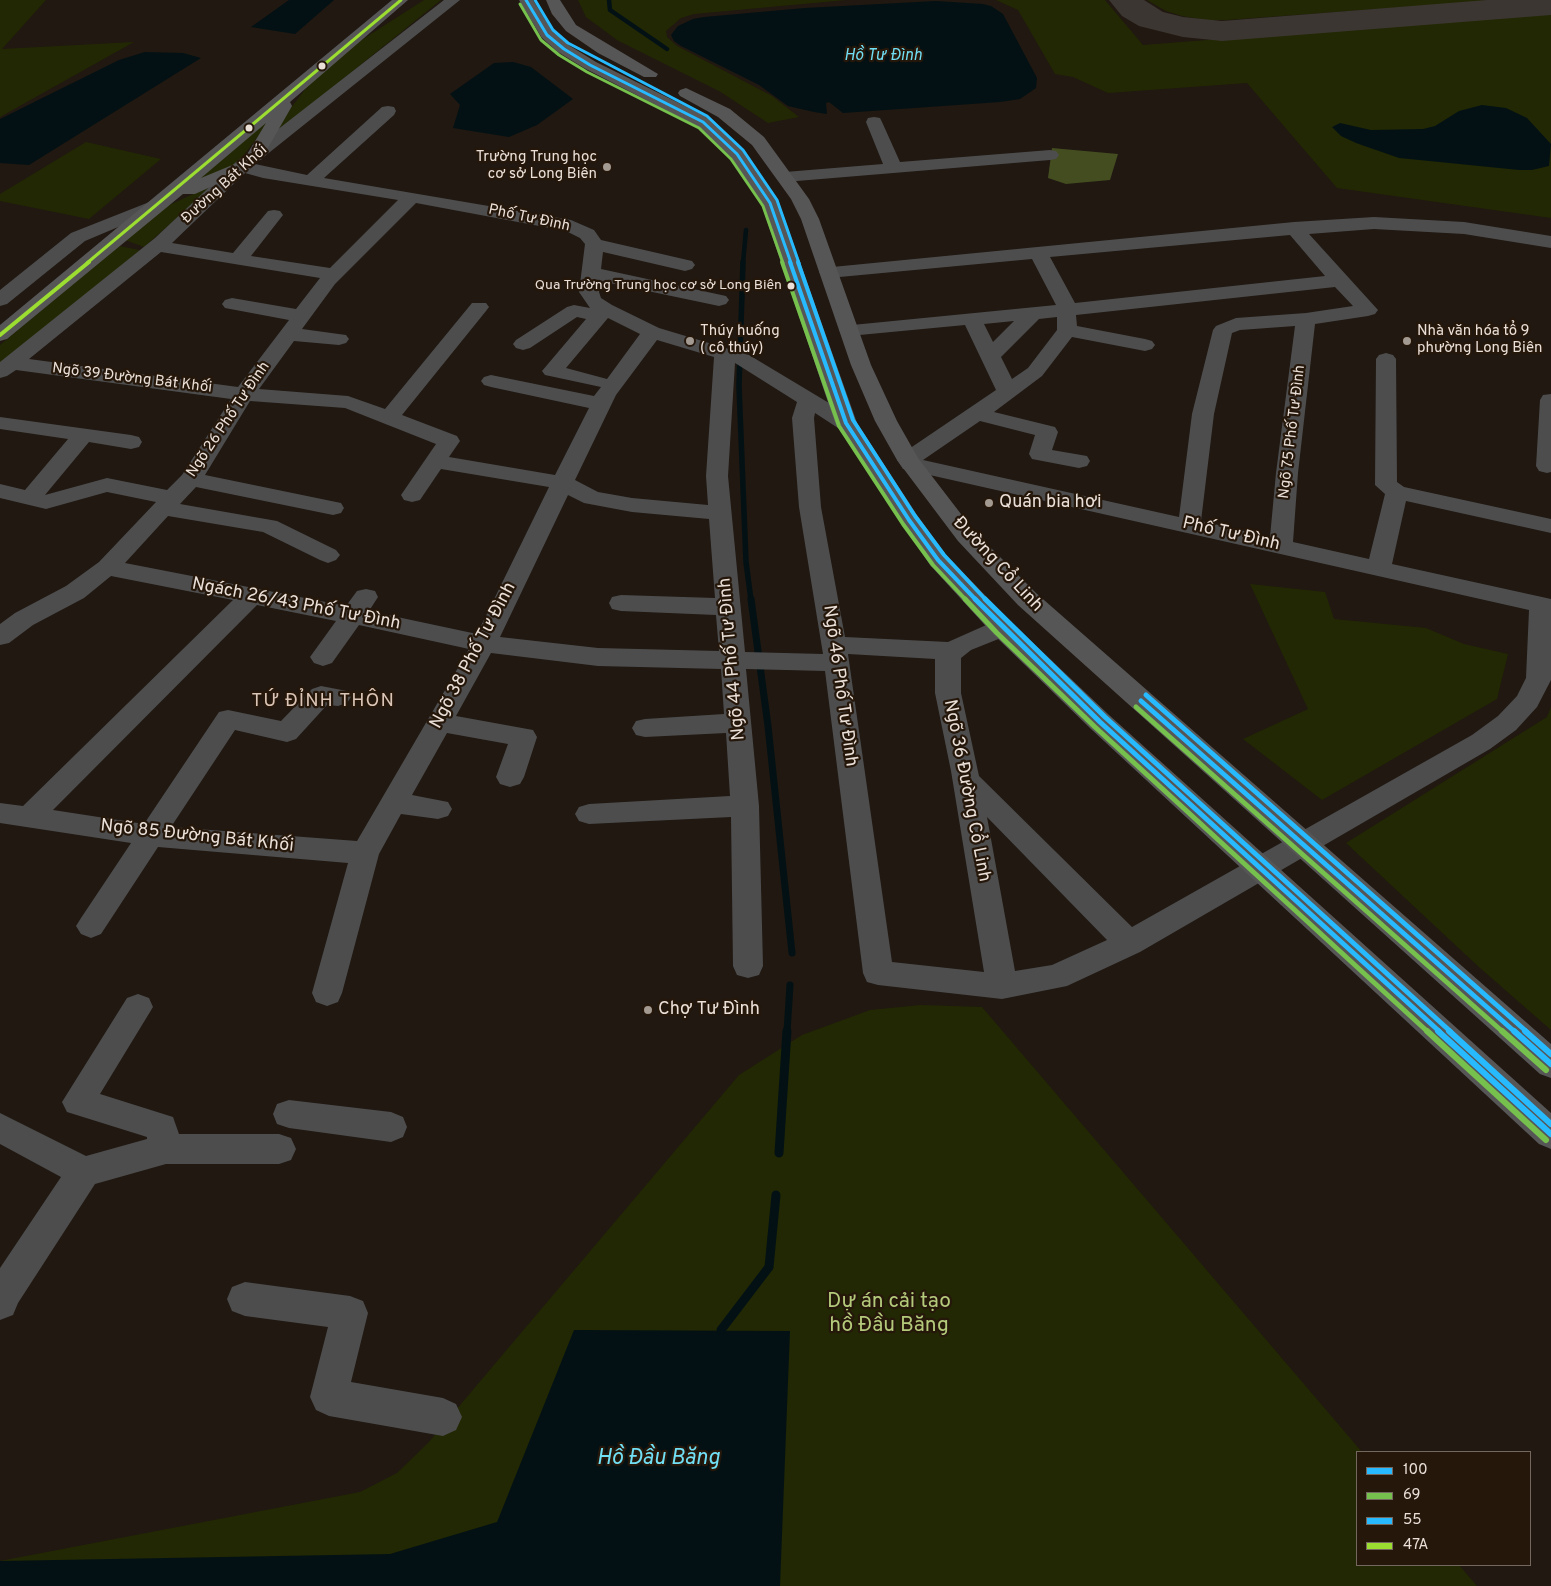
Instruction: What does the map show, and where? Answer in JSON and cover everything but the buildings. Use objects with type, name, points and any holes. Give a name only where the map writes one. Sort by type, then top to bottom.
[{"type":"main road","points":[[0,335],[162,202],[401,0]]},
{"type":"main road","points":[[373,24],[420,0]]},
{"type":"main road","points":[[526,0],[548,35],[564,49],[590,65],[703,122],[737,154],[770,203],[846,423],[909,520],[938,560],[1002,628],[1100,722],[1551,1134]]},
{"type":"main road","name":"Đường Cổ Linh","points":[[553,0],[560,14],[572,28],[586,39],[724,112],[758,141],[785,176],[810,219],[861,365],[886,421],[909,462],[966,536],[1027,599],[1303,846],[1551,1064]]},
{"type":"main road","points":[[162,202],[248,161],[294,89]]},
{"type":"main road","points":[[777,223],[810,219]]},
{"type":"street","name":"Đường Bát Khối","points":[[6,368],[157,246],[248,161],[453,0]]},
{"type":"street","points":[[310,181],[388,111]]},
{"type":"street","points":[[874,122],[894,168]]},
{"type":"street","points":[[785,176],[1050,155]]},
{"type":"street","name":"Phố Tư Đình","points":[[248,161],[263,173],[412,197],[570,226],[587,234],[594,244]]},
{"type":"street","name":"Ngõ 26 Phố Tư Đình","points":[[2,633],[75,592],[107,567],[166,503],[191,479],[244,394],[334,274],[412,197]]},
{"type":"street","points":[[0,300],[78,237],[162,202]]},
{"type":"street","points":[[238,260],[274,215]]},
{"type":"street","points":[[829,272],[1294,228],[1374,223],[1464,228],[1551,242]]},
{"type":"street","points":[[1189,526],[1203,414],[1223,330],[1243,324],[1368,310],[1336,277],[1294,228]]},
{"type":"street","points":[[602,312],[593,301],[589,292],[594,244],[685,265]]},
{"type":"street","points":[[157,246],[334,274]]},
{"type":"street","points":[[909,462],[1035,372],[1067,320],[1064,299],[1038,252]]},
{"type":"street","points":[[591,273],[719,300]]},
{"type":"street","points":[[1067,320],[1334,281],[1336,277]]},
{"type":"street","points":[[232,304],[302,316]]},
{"type":"street","points":[[389,418],[479,307]]},
{"type":"street","points":[[524,344],[574,311],[602,312],[652,332],[732,356],[846,423]]},
{"type":"street","points":[[599,392],[552,371],[602,312]]},
{"type":"street","points":[[990,356],[1032,314]]},
{"type":"street","points":[[849,330],[1032,314],[1067,320],[1145,346]]},
{"type":"street","name":"Ngõ 75 Phố Tư Đình","points":[[1281,546],[1287,473],[1306,318]]},
{"type":"street","points":[[972,320],[1008,393]]},
{"type":"street","name":"Ngõ 38 Phố Tư Đình","points":[[327,993],[365,853],[484,644],[563,483],[599,392],[652,332]]},
{"type":"street","points":[[288,334],[339,339]]},
{"type":"street","name":"Ngõ 44 Phố Tư Đình","points":[[732,356],[717,476],[729,607],[739,661],[739,723],[745,806],[748,966]]},
{"type":"street","points":[[1386,360],[1386,485],[1397,492],[1551,526]]},
{"type":"street","name":"Ngõ 39 Đường Bát Khối","points":[[6,368],[244,394],[348,402],[449,441],[412,495]]},
{"type":"street","points":[[491,381],[599,392]]},
{"type":"street","name":"Ngõ 46 Phố Tư Đình","points":[[808,400],[803,418],[810,507],[835,654],[878,973],[1002,986]]},
{"type":"street","points":[[1547,466],[1551,400]]},
{"type":"street","points":[[978,414],[1047,432],[1040,454],[1079,461]]},
{"type":"street","points":[[0,423],[131,442]]},
{"type":"street","points":[[30,498],[84,435]]},
{"type":"street","points":[[435,461],[563,483],[592,498],[632,505],[720,513]]},
{"type":"street","name":"Phố Tư Đình","points":[[909,462],[1547,606]]},
{"type":"street","points":[[191,479],[333,508]]},
{"type":"street","points":[[0,491],[46,502],[107,485],[166,503],[269,526],[328,555]]},
{"type":"street","points":[[1379,568],[1397,492]]},
{"type":"street","name":"Ngách 26/43 Phố Tư Đình","points":[[107,567],[252,596],[360,607],[484,644],[598,657],[774,662],[835,654],[954,651]]},
{"type":"street","points":[[29,817],[252,596]]},
{"type":"street","points":[[621,603],[729,607]]},
{"type":"street","points":[[1002,986],[1056,977],[1129,943],[1261,870],[1481,742],[1518,713],[1532,696],[1539,678],[1547,606]]},
{"type":"street","points":[[323,657],[360,607]]},
{"type":"street","points":[[954,651],[962,644],[1002,628]]},
{"type":"street","name":"Ngõ 36 Đường Cổ Linh","points":[[954,651],[948,655],[948,693],[966,779],[1002,986]]},
{"type":"street","points":[[91,926],[149,835],[228,719],[288,732],[321,695],[338,697]]},
{"type":"street","points":[[440,722],[524,736],[510,777]]},
{"type":"street","points":[[645,728],[739,723]]},
{"type":"street","points":[[966,779],[1129,943]]},
{"type":"street","points":[[393,803],[438,809]]},
{"type":"street","points":[[590,814],[745,806]]},
{"type":"street","name":"Ngõ 85 Đường Bát Khối","points":[[0,813],[149,835],[365,853]]},
{"type":"street","points":[[138,1007],[78,1102],[161,1127],[166,1149]]},
{"type":"street","points":[[290,1114],[391,1127]]},
{"type":"street","points":[[0,1128],[84,1172]]},
{"type":"street","points":[[0,1303],[2,1296],[84,1172],[166,1149],[279,1149]]},
{"type":"street","points":[[245,1299],[350,1313],[329,1397],[443,1417]]},
{"type":"green space","points":[[0,0],[46,0],[2,49],[134,42],[0,117]]},
{"type":"green space","points":[[424,0],[441,0],[277,132],[277,126],[310,83],[360,41]]},
{"type":"green space","points":[[578,0],[846,0],[694,14],[681,18],[666,31],[667,37],[677,46],[772,96],[799,117],[768,123],[719,91],[617,40],[586,17]]},
{"type":"green space","points":[[996,0],[1105,0],[1143,45],[1551,13],[1551,218],[1337,188],[1247,83],[1108,93],[1073,77],[1055,74],[1018,10]]},
{"type":"green space","points":[[1147,0],[1502,0],[1206,20],[1166,11]]},
{"type":"green space","points":[[280,107],[238,163],[182,191]]},
{"type":"green space","points":[[86,142],[161,159],[89,219],[0,201],[0,194]]},
{"type":"green space","points":[[1052,148],[1118,154],[1110,180],[1066,184],[1048,178]]},
{"type":"green space","points":[[215,184],[144,247],[125,240],[165,207]]},
{"type":"green space","points":[[119,246],[140,250],[0,367],[0,345]]},
{"type":"green space","points":[[1250,584],[1325,592],[1334,619],[1426,628],[1464,644],[1508,654],[1497,699],[1322,800],[1243,739],[1308,709]]},
{"type":"green space","points":[[1551,707],[1551,1030],[1480,968],[1346,843],[1547,717]]},
{"type":"green space","name":"Dự án cải tạo hồ Đầu Băng","points":[[921,1005],[982,1007],[1361,1451],[1356,1451],[1356,1566],[1460,1566],[1477,1586],[0,1586],[0,1561],[360,1492],[397,1473],[428,1443],[739,1075],[802,1035],[870,1010]]},
{"type":"water","points":[[289,0],[334,0],[295,34],[251,27]]},
{"type":"water","name":"Hồ Tư Đình","points":[[936,1],[983,4],[991,6],[1003,14],[1037,78],[1036,88],[1020,99],[1000,102],[843,113],[829,102],[826,103],[827,114],[788,106],[759,85],[681,46],[674,41],[671,35],[678,26],[693,19],[704,17],[805,8]]},
{"type":"water","points":[[145,52],[183,53],[201,58],[29,165],[0,163],[0,119],[119,60]]},
{"type":"water","points":[[513,62],[531,67],[573,99],[537,125],[509,137],[453,128],[460,105],[450,94],[494,63]]},
{"type":"water","points":[[1482,105],[1506,108],[1527,118],[1551,144],[1549,166],[1532,170],[1519,170],[1399,158],[1356,143],[1341,136],[1332,127],[1340,123],[1371,130],[1423,129],[1435,126],[1459,111]]},
{"type":"water","name":"Hồ Đầu Băng","points":[[574,1330],[790,1331],[780,1586],[0,1586],[0,1561],[390,1554],[497,1522]]},
{"type":"waterway","points":[[609,0],[610,10],[667,49]]},
{"type":"waterway","points":[[743,263],[746,230]]},
{"type":"waterway","points":[[743,262],[739,386],[746,562],[751,600]]},
{"type":"waterway","points":[[751,599],[768,726],[792,953]]},
{"type":"waterway","points":[[787,1032],[790,985]]},
{"type":"waterway","points":[[779,1153],[787,1031]]},
{"type":"waterway","points":[[721,1330],[769,1267],[776,1195]]},
{"type":"taxiway","points":[[1126,0],[1134,9],[1151,19],[1183,27],[1222,31],[1551,5]]},
{"type":"transit line","name":"47A","points":[[0,335],[162,202],[401,0]]},
{"type":"transit line","name":"100","points":[[526,0],[547,35],[564,49],[590,65],[703,122],[737,154],[770,203],[846,423],[909,520],[938,560],[1002,628],[1100,722],[1551,1134]]},
{"type":"transit line","name":"55","points":[[535,0],[553,30],[568,43],[707,116],[743,150],[777,200],[853,420],[915,516],[944,555],[1007,623],[1105,717],[1551,1124]]},
{"type":"transit line","name":"69","points":[[520,4],[541,40],[559,55],[587,72],[699,128],[731,159],[763,206],[839,426],[903,524],[933,565],[997,633],[1095,727],[1546,1140]]},
{"type":"transit line","name":"55","points":[[1146,695],[1551,1054]]},
{"type":"transit line","name":"100","points":[[1141,701],[1551,1064]]},
{"type":"transit line","name":"69","points":[[1136,707],[1546,1070]]},
{"type":"place","name":"Trường Trung học cơ sở Long Biên","points":[[607,167]]},
{"type":"place","name":"Qua Trường Trung học cơ sở Long Biên","points":[[791,286]]},
{"type":"place","name":"Thúy huống ( cô thúy)","points":[[690,341]]},
{"type":"place","name":"Nhà văn hóa tổ 9 phường Long Biên","points":[[1407,341]]},
{"type":"place","name":"Quán bia hơi","points":[[989,503]]},
{"type":"place","name":"Chợ Tư Đình","points":[[648,1010]]},
{"type":"district","name":"TỨ ĐỈNH THÔN","points":[[323,702]]}]
